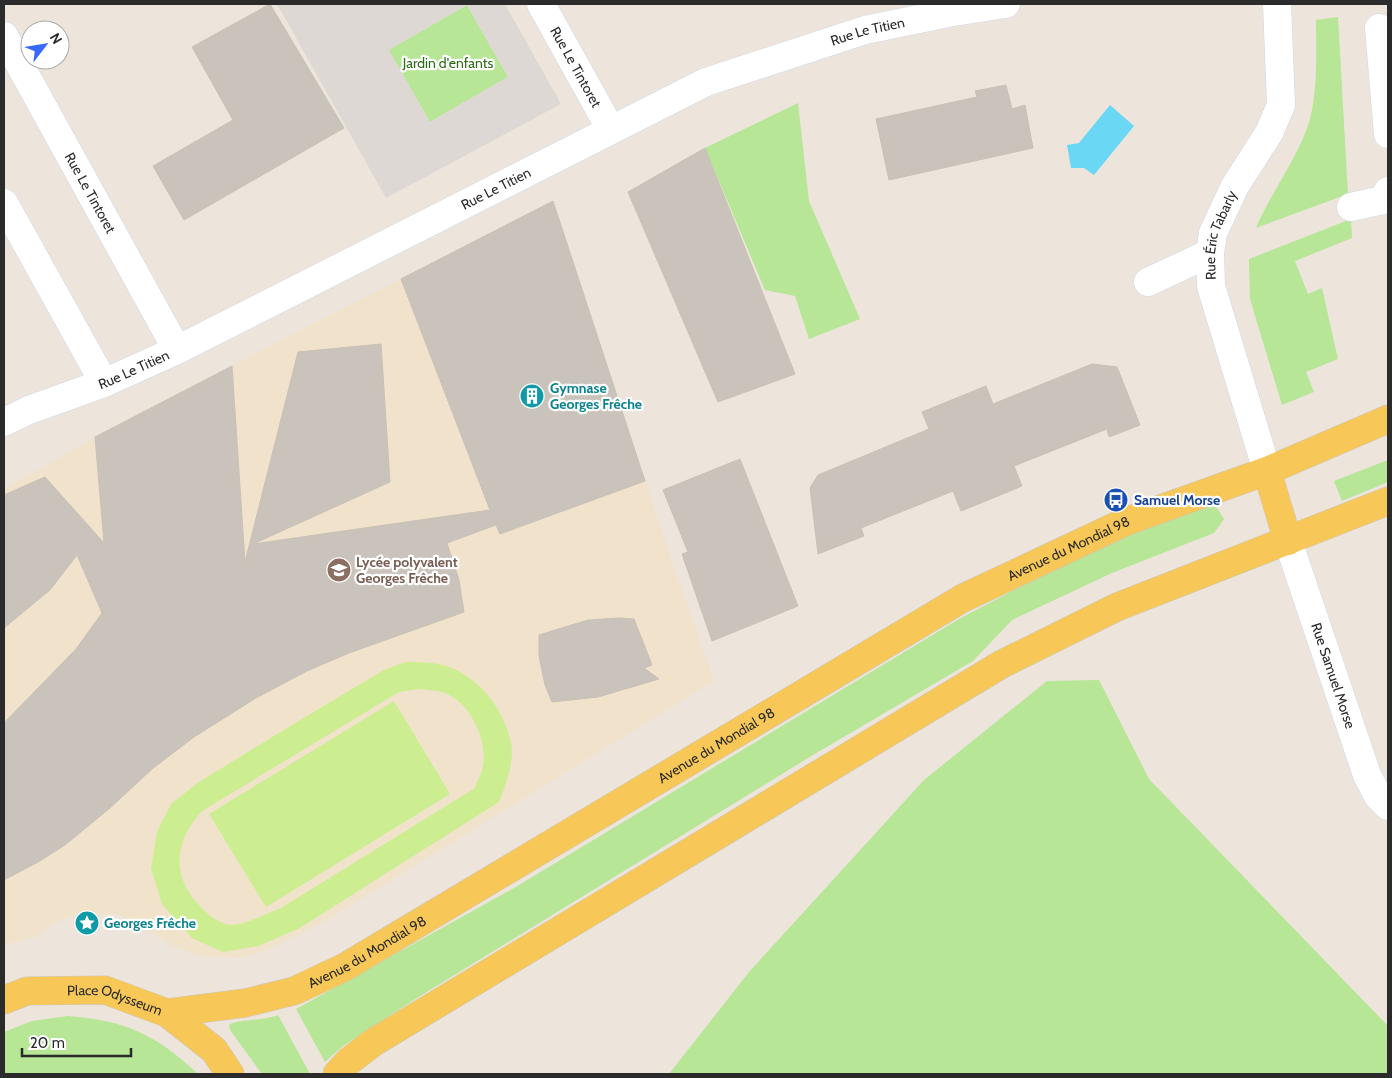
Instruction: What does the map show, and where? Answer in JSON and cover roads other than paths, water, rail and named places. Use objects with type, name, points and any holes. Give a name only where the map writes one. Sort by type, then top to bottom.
[{"type":"main road","name":"Avenue du Mondial 98","points":[[167,1013],[245,1003],[294,991],[345,967],[963,598],[1127,521],[1267,471],[1388,419]]},
{"type":"main road","points":[[1267,471],[1288,541]]},
{"type":"main road","points":[[337,1074],[349,1061],[374,1042],[1002,664],[1116,607],[1388,501]]},
{"type":"main road","name":"Place Odysseum","points":[[4,1000],[27,991],[105,990],[167,1013],[214,1050],[230,1074]]},
{"type":"street","name":"Rue Le Tintoret","points":[[541,4],[611,130]]},
{"type":"street","name":"Rue Le Titien","points":[[4,422],[29,410],[104,383],[177,350],[706,82],[865,30],[953,12],[1006,4]]},
{"type":"street","name":"Rue Éric Tabarly","points":[[1267,471],[1211,286],[1210,253],[1213,233],[1232,194],[1269,133],[1281,105],[1276,4]]},
{"type":"street","points":[[1379,28],[1388,134]]},
{"type":"street","name":"Rue Le Tintoret","points":[[4,36],[177,350]]},
{"type":"street","points":[[1351,207],[1383,200],[1388,190]]},
{"type":"street","points":[[4,203],[104,383]]},
{"type":"street","points":[[1148,282],[1210,253]]},
{"type":"street","name":"Rue Samuel Morse","points":[[1288,541],[1367,775],[1378,796],[1388,806]]},
{"type":"water","points":[[1110,105],[1134,126],[1094,175],[1084,168],[1071,168],[1067,145],[1079,143]]},
{"type":"place","name":"Gymnase Georges Frêche","points":[[532,396]]},
{"type":"place","name":"Samuel Morse","points":[[1116,500]]},
{"type":"place","name":"Lycée polyvalent Georges Frêche","points":[[339,570]]},
{"type":"place","name":"Georges Frêche","points":[[87,923]]},
{"type":"park label","name":"Jardin d'enfants","points":[[448,63]]}]
